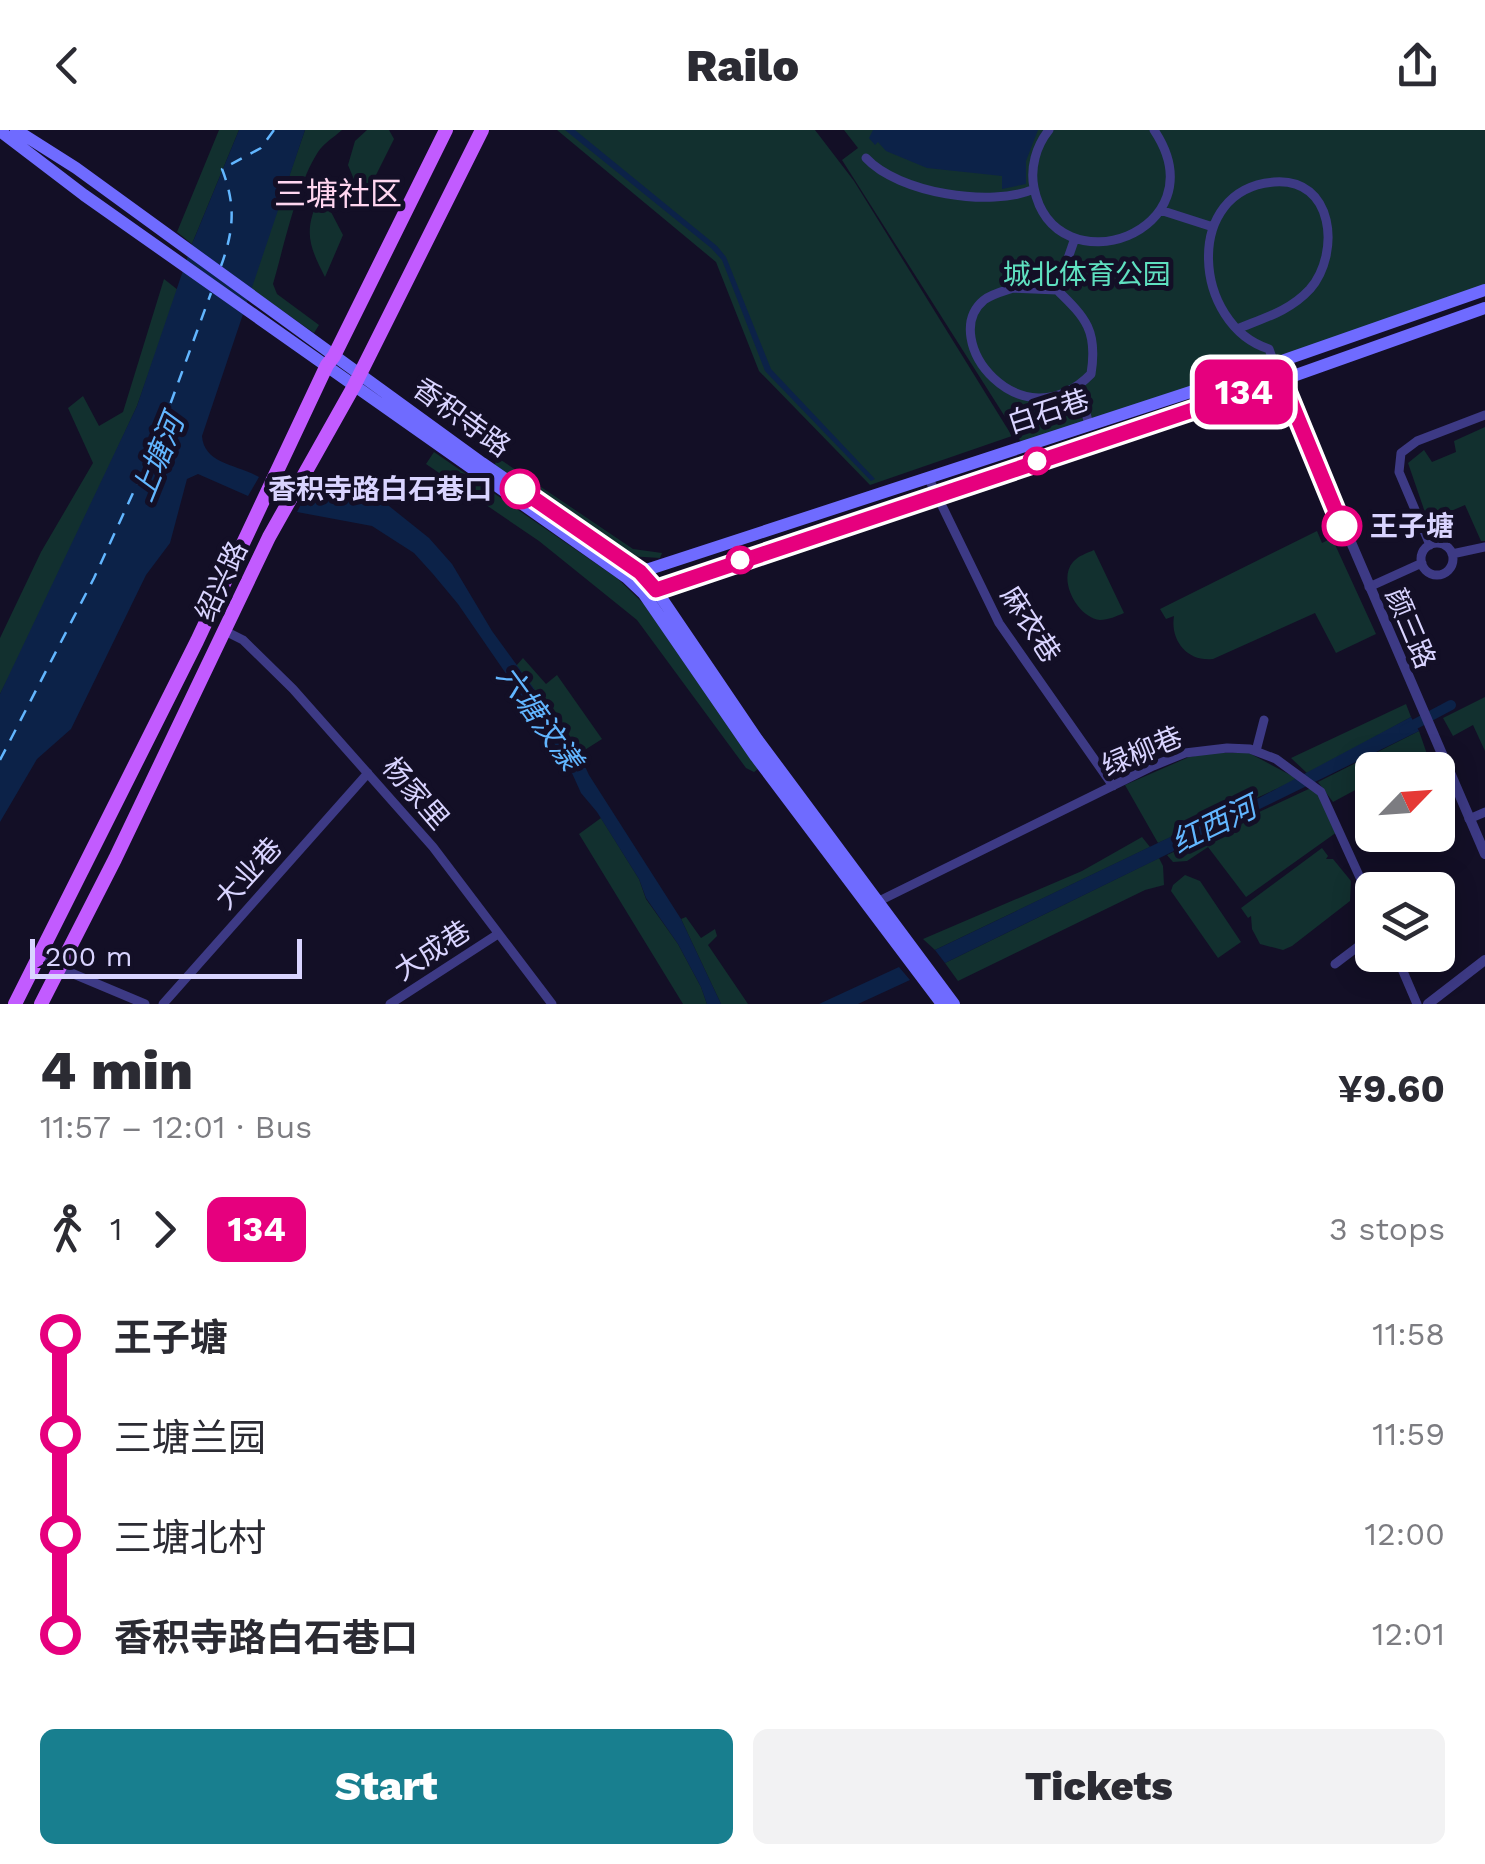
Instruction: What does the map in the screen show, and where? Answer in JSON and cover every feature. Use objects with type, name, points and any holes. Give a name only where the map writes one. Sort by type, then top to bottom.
[{"type":"main road","points":[[16,130],[146,219],[269,319]]},
{"type":"main road","name":"绍兴路","points":[[15,1004],[197,642],[330,360],[446,130]]},
{"type":"main road","name":"绍兴路","points":[[41,1004],[269,538],[357,381],[482,130]]},
{"type":"main road","points":[[0,131],[136,232],[269,319]]},
{"type":"main road","name":"白石巷","points":[[633,574],[1485,290]]},
{"type":"main road","name":"白石巷","points":[[650,592],[1485,308]]},
{"type":"main road","name":"香积寺路","points":[[269,319],[633,574],[650,592],[756,757],[954,1004]]},
{"type":"main road","name":"香积寺路","points":[[874,903],[942,1004]]},
{"type":"street","points":[[1049,130],[1036,153],[1034,189],[1049,218],[1075,238],[1091,242],[1124,240],[1150,223],[1160,210],[1168,194],[1169,160],[1154,130]]},
{"type":"street","points":[[866,158],[897,178],[944,192],[998,199],[1034,189]]},
{"type":"street","points":[[1237,329],[1288,309],[1311,287],[1326,260],[1328,222],[1309,192],[1288,182],[1244,190],[1230,200],[1213,227],[1207,250],[1210,283],[1221,309],[1237,329],[1256,345],[1269,349],[1274,363]]},
{"type":"street","points":[[1160,210],[1213,227]]},
{"type":"street","points":[[1057,290],[1075,238]]},
{"type":"street","points":[[1014,288],[1057,290],[1082,315],[1091,331],[1094,355],[1090,374],[1078,386],[1045,399],[1004,389],[991,378],[971,336],[975,310],[986,298],[1014,288]]},
{"type":"street","name":"颜三路","points":[[1274,363],[1485,854]]},
{"type":"street","points":[[1078,386],[1089,424]]},
{"type":"street","points":[[1430,545],[1399,472],[1401,453],[1417,441],[1485,415]]},
{"type":"street","name":"麻衣巷","points":[[928,476],[1000,623],[1113,786]]},
{"type":"street","points":[[1441,544],[1452,554],[1452,564],[1442,574],[1427,572],[1422,563],[1423,552],[1430,545],[1441,544]]},
{"type":"street","points":[[1452,554],[1485,547]]},
{"type":"street","points":[[1369,586],[1422,563]]},
{"type":"street","name":"杨家里","points":[[225,631],[243,640],[433,847],[552,1004]]},
{"type":"street","points":[[1256,751],[1264,720]]},
{"type":"street","name":"绿柳巷","points":[[874,903],[1185,754],[1227,748],[1256,751],[1317,787],[1357,872]]},
{"type":"street","name":"大业巷","points":[[163,1004],[368,773]]},
{"type":"street","points":[[1469,820],[1485,812]]},
{"type":"street","name":"大成巷","points":[[390,1004],[498,934]]},
{"type":"street","points":[[1334,964],[1355,949]]},
{"type":"street","points":[[38,959],[145,1004]]},
{"type":"street","points":[[1428,1004],[1485,960]]},
{"type":"street","points":[[1403,972],[1417,1004]]},
{"type":"green space","points":[[219,130],[239,130],[192,244],[177,232]]},
{"type":"green space","points":[[305,130],[342,130],[320,149],[310,165],[273,284],[277,294],[319,325],[314,333],[250,288]]},
{"type":"green space","points":[[367,130],[389,130],[394,139],[363,201],[348,165],[355,141]]},
{"type":"green space","points":[[557,130],[815,130],[854,181],[1012,436],[870,485],[759,371],[716,262]]},
{"type":"green space","name":"城北体育公园","points":[[844,130],[1485,130],[1485,290],[1023,445],[842,160],[858,148]]},
{"type":"green space","points":[[321,193],[343,235],[325,277],[310,236]]},
{"type":"green space","points":[[164,279],[178,290],[137,406],[0,694],[0,638],[41,552],[93,463],[68,408],[83,396],[99,426],[123,412]]},
{"type":"green space","points":[[1485,427],[1485,541],[1481,541],[1465,505],[1428,521],[1408,463],[1424,450],[1432,462],[1456,452],[1454,441]]},
{"type":"green space","points":[[434,452],[617,578],[644,604],[758,769],[754,772],[746,768],[637,620],[539,541],[426,464]]},
{"type":"green space","points":[[496,460],[633,549],[662,553],[660,558],[628,556],[495,465]]},
{"type":"green space","points":[[1317,531],[1322,543],[1332,538],[1376,634],[1336,653],[1315,613],[1213,659],[1195,657],[1182,648],[1173,625],[1174,616],[1166,619],[1160,609]]},
{"type":"green space","points":[[1094,550],[1124,613],[1103,620],[1092,618],[1078,606],[1067,578],[1073,562]]},
{"type":"green space","points":[[523,658],[546,684],[557,675],[602,739],[580,753],[516,666]]},
{"type":"green space","points":[[1485,697],[1485,751],[1473,725],[1453,736],[1443,718]]},
{"type":"green space","points":[[1406,704],[1411,717],[1308,774],[1291,758]]},
{"type":"green space","points":[[1419,731],[1426,752],[1377,752]]},
{"type":"green space","points":[[1249,753],[1298,779],[1158,843],[1125,785],[1189,757]]},
{"type":"green space","points":[[1355,763],[1355,790],[1333,802],[1318,782]]},
{"type":"green space","points":[[1313,787],[1337,832],[1246,897],[1208,847],[1187,861],[1173,862],[1167,855]]},
{"type":"green space","points":[[601,818],[639,879],[646,899],[678,944],[707,1004],[683,1004],[579,834]]},
{"type":"green space","points":[[1142,837],[1150,847],[935,950],[923,939],[1082,871]]},
{"type":"green space","points":[[1322,848],[1326,859],[1333,859],[1351,881],[1350,901],[1292,946],[1283,950],[1260,944],[1252,929],[1251,916],[1248,918],[1241,908]]},
{"type":"green space","points":[[1159,858],[1164,885],[1145,890],[958,981],[945,963]]},
{"type":"green space","points":[[1185,875],[1200,881],[1241,942],[1218,958],[1171,891]]},
{"type":"green space","points":[[686,917],[701,938],[715,929],[717,936],[708,945],[748,1004],[721,1004],[681,919]]},
{"type":"water","name":"上塘河","points":[[239,130],[305,130],[202,436],[215,458],[259,477],[248,496],[198,474],[187,479],[170,543],[146,575],[71,729],[37,759],[0,822],[0,694],[137,406],[192,244]]},
{"type":"water","points":[[565,130],[575,130],[717,246],[726,257],[771,369],[875,479],[871,481],[765,371],[722,260]]},
{"type":"water","points":[[873,130],[1038,130],[1026,161],[1026,184],[1002,189],[1002,176],[927,168],[886,151],[869,138]]},
{"type":"water","name":"六塘汶漾","points":[[309,489],[344,499],[371,495],[429,538],[452,564],[492,631],[575,745],[589,775],[681,919],[721,1004],[707,1004],[678,944],[646,898],[639,879],[597,812],[581,793],[567,762],[458,604],[414,553],[372,526],[297,512]]},
{"type":"water","points":[[1411,717],[1419,731],[1376,752],[1355,752],[1355,762],[945,963],[935,950],[1187,829],[1259,798]]},
{"type":"water","points":[[899,967],[910,980],[858,1004],[819,1004]]},
{"type":"waterway","name":"红西河","points":[[1404,730],[1451,705]]},
{"type":"ferry route","points":[[221,266],[232,218],[222,169],[261,148],[274,130]]},
{"type":"ferry route","points":[[0,760],[94,578],[156,443],[211,293]]},
{"type":"bus line","name":"134","points":[[520,489],[640,572],[656,590],[1282,380],[1342,526]]},
{"type":"place","name":"香积寺路白石巷口","points":[[520,489]]},
{"type":"place","name":"王子塘","points":[[1342,526]]},
{"type":"district","name":"三塘社区","points":[[338,194]]}]
